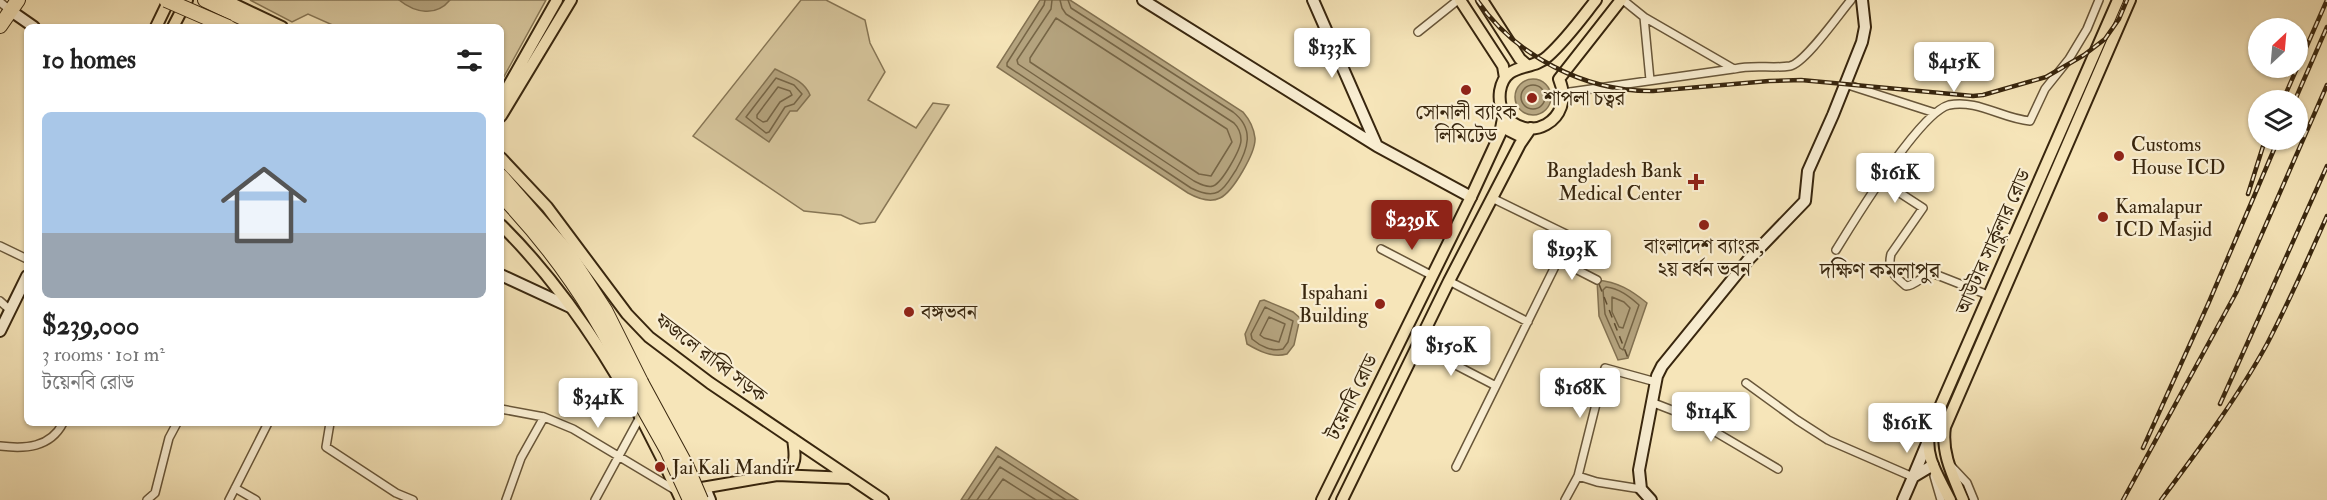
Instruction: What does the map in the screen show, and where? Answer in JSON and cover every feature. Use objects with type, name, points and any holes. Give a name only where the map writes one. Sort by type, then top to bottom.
[{"type":"highway","points":[[205,0],[256,24]]},
{"type":"highway","points":[[170,3],[221,24]]},
{"type":"highway","points":[[170,3],[231,24]]},
{"type":"highway","points":[[0,26],[9,4]]},
{"type":"highway","points":[[504,179],[568,253],[605,310],[636,384],[690,500]]},
{"type":"highway","points":[[504,190],[559,256],[703,494]]},
{"type":"highway","points":[[504,198],[572,281],[622,366],[636,384]]},
{"type":"highway","points":[[504,211],[542,254],[567,288],[616,368],[636,384]]},
{"type":"main road","points":[[158,24],[170,3],[187,0]]},
{"type":"main road","points":[[225,0],[276,24]]},
{"type":"main road","points":[[504,94],[557,0]]},
{"type":"main road","points":[[504,111],[571,0]]},
{"type":"main road","points":[[1459,0],[1503,66],[1505,78],[1499,96],[1504,114],[1517,124],[1531,128],[1546,125],[1560,112],[1563,93],[1559,78],[1622,0]]},
{"type":"main road","points":[[1482,0],[1520,59],[1531,65]]},
{"type":"main road","points":[[1505,78],[1518,68],[1547,58],[1596,0]]},
{"type":"main road","name":"আউটার সার্কুলার রোড","points":[[1950,500],[1933,465],[1928,441],[1935,417],[2118,0]]},
{"type":"main road","name":"আউটার সার্কুলার রোড","points":[[1962,500],[1949,465],[1944,440],[1948,418],[2130,0]]},
{"type":"main road","points":[[170,3],[172,24]]},
{"type":"main road","points":[[170,3],[208,24]]},
{"type":"main road","name":"টয়েনবি রোড","points":[[1322,500],[1471,197],[1502,127],[1504,114]]},
{"type":"main road","points":[[1502,127],[1524,138]]},
{"type":"main road","name":"টয়েনবি রোড","points":[[1342,500],[1449,281],[1531,128]]},
{"type":"main road","name":"ফজলে রাব্বি সড়ক","points":[[504,161],[547,207],[627,314],[649,337],[687,368],[883,500]]},
{"type":"main road","points":[[504,228],[540,268],[605,356],[640,417],[679,496],[703,494],[788,472],[794,463],[793,439]]},
{"type":"main road","points":[[1933,465],[1949,465]]},
{"type":"main road","points":[[777,475],[851,478]]},
{"type":"street","points":[[1143,0],[1377,146],[1471,197]]},
{"type":"street","points":[[1312,0],[1377,146]]},
{"type":"street","points":[[1418,32],[1459,0]]},
{"type":"street","points":[[1622,0],[1674,37],[1734,69]]},
{"type":"street","points":[[1563,93],[1749,65],[1788,67],[1796,65],[1802,61],[1851,0]]},
{"type":"street","points":[[1651,500],[1641,489],[1639,470],[1651,402],[1662,366],[1741,268],[1805,201],[1808,171],[1845,84],[1865,27],[1862,0]]},
{"type":"street","points":[[1836,250],[1880,180],[1906,145],[1935,113],[1949,105],[1969,106],[1997,111],[2021,121],[2030,121],[2045,89],[2069,59],[2087,29],[2099,0]]},
{"type":"street","points":[[9,4],[31,24]]},
{"type":"street","points":[[1644,17],[1650,80]]},
{"type":"street","points":[[1845,84],[1935,113]]},
{"type":"street","points":[[1880,180],[1923,208],[1891,254],[1888,263],[1891,273],[1906,286],[1913,285],[1932,273],[1988,294]]},
{"type":"street","points":[[1456,466],[1570,236],[1492,198]]},
{"type":"street","points":[[0,246],[24,257]]},
{"type":"street","points":[[1381,249],[1431,275]]},
{"type":"street","points":[[1558,260],[1597,280]]},
{"type":"street","points":[[504,275],[570,307]]},
{"type":"street","points":[[1449,281],[1528,322]]},
{"type":"street","points":[[0,331],[24,282]]},
{"type":"street","points":[[0,301],[10,310]]},
{"type":"street","points":[[1417,345],[1496,386]]},
{"type":"street","points":[[1565,500],[1578,476],[1605,369],[1656,382]]},
{"type":"street","points":[[1746,383],[1828,440],[1913,477]]},
{"type":"street","points":[[1651,402],[1690,417],[1778,469]]},
{"type":"street","points":[[504,410],[544,417],[573,429],[679,496]]},
{"type":"street","points":[[506,500],[521,458],[544,417]]},
{"type":"street","points":[[595,500],[640,417]]},
{"type":"street","points":[[0,446],[19,449],[42,445],[58,432],[61,426]]},
{"type":"street","points":[[147,500],[154,493],[169,438],[175,426]]},
{"type":"street","points":[[229,500],[266,426]]},
{"type":"street","points":[[330,426],[326,447],[396,493],[413,500]]},
{"type":"street","points":[[1904,500],[1928,441]]},
{"type":"street","points":[[1913,477],[1933,465],[1941,500]]},
{"type":"street","points":[[1949,465],[1967,483],[1974,500]]},
{"type":"street","points":[[1578,476],[1597,482],[1641,489]]},
{"type":"street","points":[[235,488],[255,500]]},
{"type":"street","points":[[703,494],[710,500]]},
{"type":"shaded area","points":[[250,0],[546,0],[504,77],[504,24],[330,24],[308,14],[292,22]]},
{"type":"shaded area","points":[[801,0],[826,0],[865,20],[870,43],[885,72],[868,100],[916,128],[933,103],[949,105],[875,222],[860,224],[841,215],[804,211],[693,136]]},
{"type":"water","points":[[399,0],[450,0],[438,9],[425,11],[412,8]]},
{"type":"water","points":[[1040,0],[1070,0],[1243,112],[1252,128],[1254,144],[1243,171],[1225,194],[1220,198],[1208,200],[1188,193],[997,67]]},
{"type":"water","points":[[775,69],[800,82],[810,95],[797,111],[790,111],[769,142],[736,119]]},
{"type":"water","name":"শাপলা চত্বর","points":[[1533,79],[1546,84],[1551,97],[1546,110],[1533,115],[1520,110],[1515,97],[1520,84]]},
{"type":"water","points":[[1597,280],[1624,287],[1647,303],[1628,358],[1618,360],[1599,316]]},
{"type":"water","points":[[1264,300],[1293,312],[1300,318],[1294,345],[1287,354],[1271,354],[1247,344],[1245,334],[1260,301]]},
{"type":"water","points":[[996,447],[1078,500],[961,500]]},
{"type":"ferry route","points":[[1599,284],[1628,358]]},
{"type":"railway","points":[[1477,0],[1511,38],[1532,54],[1578,77],[1628,90],[1653,91],[1801,80],[1973,96],[2046,77],[2084,55],[2105,39],[2119,19],[2127,0]]},
{"type":"railway","points":[[2308,43],[2327,0]]},
{"type":"railway","points":[[2299,90],[2327,27]]},
{"type":"railway","points":[[2287,90],[2293,78]]},
{"type":"railway","points":[[2123,500],[2236,293],[2327,85]]},
{"type":"railway","points":[[2248,194],[2262,150]]},
{"type":"railway","points":[[2143,448],[2274,150]]},
{"type":"railway","points":[[2220,404],[2327,166]]},
{"type":"railway","points":[[2161,500],[2217,424],[2256,364],[2283,312],[2327,216]]},
{"type":"place","name":"সোনালী ব্যাংক লিমিটেড","points":[[1466,90]]},
{"type":"place","name":"শাপলা চত্বর","points":[[1532,98]]},
{"type":"place","name":"Customs House ICD","points":[[2119,156]]},
{"type":"place","name":"Bangladesh Bank Medical Center","points":[[1696,182]]},
{"type":"place","name":"Kamalapur ICD Masjid","points":[[2103,217]]},
{"type":"place","name":"বাংলাদেশ ব্যাংক, ২য় বর্ধন ভবন","points":[[1704,225]]},
{"type":"place","name":"Ispahani Building","points":[[1380,304]]},
{"type":"place","name":"বঙ্গভবন","points":[[909,312]]},
{"type":"place","name":"Jai Kali Mandir","points":[[660,467]]},
{"type":"district","name":"দক্ষিণ কমলাপুর","points":[[1880,271]]}]
